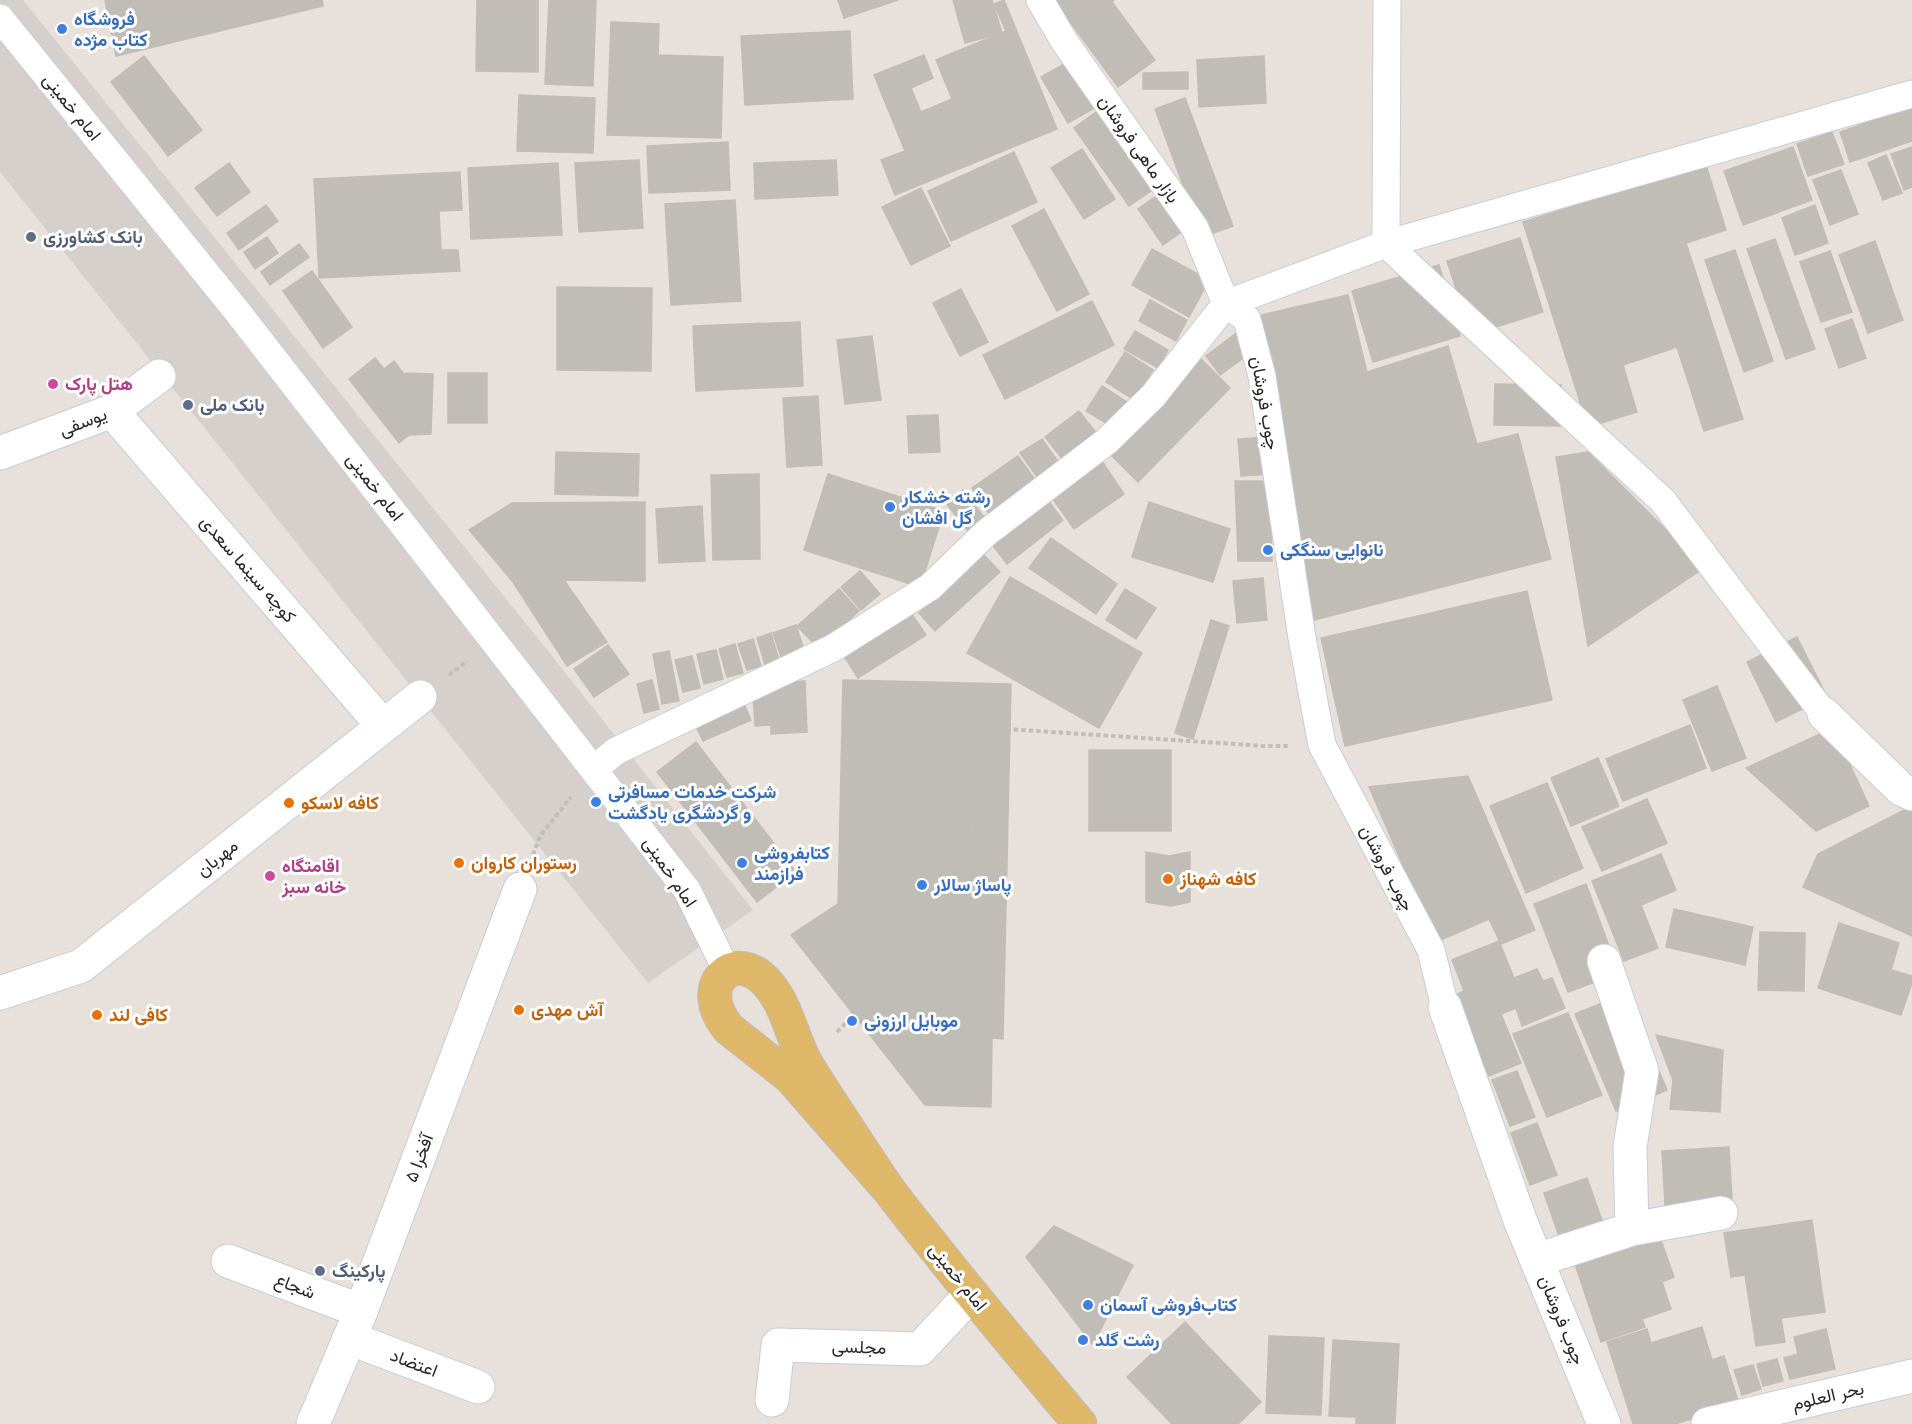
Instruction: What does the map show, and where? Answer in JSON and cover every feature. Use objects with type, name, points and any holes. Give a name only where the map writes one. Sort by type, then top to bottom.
[{"type":"main road","name":"امام خمینی","points":[[727,971],[747,969],[760,974],[778,996],[806,1063],[889,1190],[971,1294],[1080,1424]]},
{"type":"main road","points":[[727,971],[717,983],[714,992],[715,1008],[721,1020],[729,1029],[790,1077],[889,1190]]},
{"type":"street","name":"بازار ماهی فروشان","points":[[1040,0],[1064,41],[1194,228],[1226,304]]},
{"type":"street","points":[[1387,0],[1386,244],[1663,501],[1824,714],[1901,789],[1912,794]]},
{"type":"street","name":"امام خمینی","points":[[0,18],[236,310],[687,890],[727,971]]},
{"type":"street","points":[[594,769],[616,751],[833,648],[930,587],[986,533],[1107,441],[1153,396],[1226,304],[1386,244],[1912,94]]},
{"type":"street","name":"چوب فروشان","points":[[1226,304],[1247,319],[1262,376],[1302,638],[1322,744],[1431,950],[1444,1007],[1520,1220],[1604,1424]]},
{"type":"street","name":"یوسفی","points":[[0,453],[112,411],[159,376]]},
{"type":"street","name":"کوچه سینما سعدی","points":[[112,411],[383,726]]},
{"type":"street","name":"مهربان","points":[[0,993],[81,966],[420,697]]},
{"type":"street","name":"آفخرا ۵","points":[[313,1424],[355,1325],[520,890]]},
{"type":"street","points":[[1604,961],[1642,1071],[1630,1148],[1632,1229]]},
{"type":"street","points":[[1537,1260],[1632,1229],[1721,1213]]},
{"type":"street","name":"شجاع","points":[[228,1261],[355,1325]]},
{"type":"street","name":"مجلسی","points":[[772,1400],[778,1345],[920,1349],[971,1294]]},
{"type":"street","name":"اعتضاد","points":[[355,1325],[478,1387]]},
{"type":"street","name":"بحر العلوم","points":[[1727,1422],[1912,1376]]},
{"type":"path","points":[[420,697],[494,640]]},
{"type":"path","points":[[837,1032],[866,1002],[962,1010],[977,727],[1264,746],[1322,744]]},
{"type":"path","points":[[520,890],[540,836],[594,769]]},
{"type":"shaded area","points":[[0,0],[23,0],[545,647],[753,910],[648,983],[0,172]]},
{"type":"building","points":[[105,0],[322,0],[323,6],[116,56]]},
{"type":"building","points":[[477,0],[538,0],[538,72],[476,71]]},
{"type":"building","points":[[549,0],[596,0],[593,86],[545,84]]},
{"type":"building","points":[[838,0],[898,0],[844,18]]},
{"type":"building","points":[[953,0],[992,0],[1002,33],[965,43]]},
{"type":"building","points":[[1004,0],[1057,129],[895,195],[881,160],[905,151],[874,75],[924,55],[933,78],[911,88],[921,112],[952,99],[936,60],[1006,31],[994,4]]},
{"type":"building","points":[[1054,0],[1114,0],[1112,2],[1155,60],[1118,87]]},
{"type":"building","points":[[611,22],[659,24],[658,55],[723,57],[721,138],[607,135]]},
{"type":"building","points":[[850,31],[853,99],[745,105],[741,36]]},
{"type":"building","points":[[144,56],[202,130],[168,156],[111,82]]},
{"type":"building","points":[[1264,56],[1266,103],[1199,107],[1197,60]]},
{"type":"building","points":[[1073,59],[1100,105],[1068,123],[1041,77]]},
{"type":"building","points":[[1188,72],[1188,89],[1143,89],[1143,73]]},
{"type":"building","points":[[519,95],[595,98],[593,153],[517,151]]},
{"type":"building","points":[[1185,98],[1233,226],[1202,237],[1155,109]]},
{"type":"building","points":[[1103,107],[1158,186],[1129,206],[1074,128]]},
{"type":"building","points":[[1912,107],[1912,141],[1850,162],[1840,132]]},
{"type":"building","points":[[1832,132],[1844,164],[1808,176],[1797,144]]},
{"type":"building","points":[[728,142],[730,190],[649,193],[647,146]]},
{"type":"building","points":[[1793,147],[1812,200],[1743,225],[1724,171]]},
{"type":"building","points":[[1912,147],[1912,187],[1904,190],[1891,154]]},
{"type":"building","points":[[1082,149],[1115,199],[1084,219],[1051,168]]},
{"type":"building","points":[[1014,152],[1037,202],[951,241],[928,191]]},
{"type":"building","points":[[1886,155],[1902,193],[1883,200],[1868,163]]},
{"type":"building","points":[[639,160],[643,228],[579,232],[575,163]]},
{"type":"building","points":[[836,160],[838,195],[755,199],[754,163]]},
{"type":"building","points":[[229,163],[250,192],[217,216],[195,188]]},
{"type":"building","points":[[558,163],[562,235],[471,239],[468,168]]},
{"type":"building","points":[[1706,165],[1726,230],[1686,243],[1743,419],[1704,431],[1677,347],[1623,365],[1637,412],[1588,427],[1523,222]]},
{"type":"building","points":[[1841,170],[1858,214],[1830,225],[1813,180]]},
{"type":"building","points":[[460,172],[462,210],[439,211],[441,250],[458,250],[460,271],[319,278],[314,179]]},
{"type":"building","points":[[921,188],[950,246],[911,265],[882,207]]},
{"type":"building","points":[[1162,192],[1187,228],[1163,245],[1138,209]]},
{"type":"building","points":[[735,200],[741,301],[671,305],[665,204]]},
{"type":"building","points":[[266,205],[278,221],[239,250],[227,233]]},
{"type":"building","points":[[1815,205],[1828,243],[1795,255],[1782,218]]},
{"type":"building","points":[[1044,209],[1089,294],[1057,311],[1012,226]]},
{"type":"building","points":[[267,237],[278,253],[255,269],[244,252]]},
{"type":"building","points":[[1520,238],[1543,312],[1471,335],[1447,261]]},
{"type":"building","points":[[1775,239],[1815,349],[1786,359],[1747,249]]},
{"type":"building","points":[[1875,241],[1903,320],[1868,333],[1839,255]]},
{"type":"building","points":[[299,244],[309,257],[270,285],[261,272]]},
{"type":"building","points":[[1152,249],[1209,280],[1189,317],[1132,285]]},
{"type":"building","points":[[1735,250],[1773,361],[1744,372],[1705,260]]},
{"type":"building","points":[[1830,251],[1852,312],[1821,322],[1800,262]]},
{"type":"building","points":[[1439,265],[1460,336],[1373,362],[1352,291]]},
{"type":"building","points":[[312,271],[352,327],[323,348],[283,291]]},
{"type":"building","points":[[557,287],[652,288],[651,371],[557,370]]},
{"type":"building","points":[[961,289],[988,342],[960,356],[933,303]]},
{"type":"building","points":[[1348,295],[1367,372],[1448,346],[1477,444],[1518,434],[1551,559],[1310,621],[1253,317]]},
{"type":"building","points":[[1150,300],[1187,320],[1176,341],[1139,321]]},
{"type":"building","points":[[1092,301],[1114,345],[1005,399],[983,355]]},
{"type":"building","points":[[1852,319],[1866,358],[1839,368],[1825,329]]},
{"type":"building","points":[[800,322],[803,386],[696,391],[693,326]]},
{"type":"building","points":[[1135,331],[1168,350],[1158,368],[1124,349]]},
{"type":"building","points":[[1239,331],[1254,350],[1220,375],[1206,356]]},
{"type":"building","points":[[872,336],[881,400],[845,404],[837,340]]},
{"type":"building","points":[[1125,352],[1153,370],[1134,400],[1106,382]]},
{"type":"building","points":[[375,358],[384,369],[394,361],[403,373],[433,374],[431,434],[409,435],[399,443],[349,379]]},
{"type":"building","points":[[1201,359],[1230,388],[1138,482],[1109,453]]},
{"type":"building","points":[[448,373],[487,373],[487,423],[448,423]]},
{"type":"building","points":[[1495,384],[1561,385],[1560,426],[1494,425]]},
{"type":"building","points":[[1102,386],[1130,404],[1114,428],[1086,411]]},
{"type":"building","points":[[818,396],[822,465],[787,467],[783,398]]},
{"type":"building","points":[[1079,411],[1102,440],[1068,466],[1045,437]]},
{"type":"building","points":[[938,415],[940,452],[909,453],[907,416]]},
{"type":"building","points":[[1271,437],[1273,474],[1241,476],[1238,439]]},
{"type":"building","points":[[1042,439],[1061,466],[1040,481],[1020,453]]},
{"type":"building","points":[[556,452],[639,454],[638,496],[555,494]]},
{"type":"building","points":[[1588,452],[1704,568],[1588,646],[1556,457]]},
{"type":"building","points":[[1018,456],[1038,484],[991,517],[972,488]]},
{"type":"building","points":[[1099,457],[1124,494],[1074,529],[1048,492]]},
{"type":"building","points":[[759,474],[760,559],[713,560],[711,475]]},
{"type":"building","points":[[828,474],[944,511],[920,587],[804,550]]},
{"type":"building","points":[[1235,481],[1270,481],[1272,561],[1238,561]]},
{"type":"building","points":[[963,490],[988,522],[971,535],[946,503]]},
{"type":"building","points":[[1043,494],[1063,520],[1007,564],[987,538]]},
{"type":"building","points":[[645,502],[645,581],[564,580],[607,642],[567,666],[513,582],[469,530],[512,503]]},
{"type":"building","points":[[1149,502],[1230,529],[1213,582],[1132,557]]},
{"type":"building","points":[[702,506],[705,561],[659,563],[656,509]]},
{"type":"building","points":[[1051,538],[1117,584],[1096,614],[1029,568]]},
{"type":"building","points":[[983,554],[1000,572],[935,631],[919,613]]},
{"type":"building","points":[[860,571],[880,594],[861,610],[841,587]]},
{"type":"building","points":[[1010,577],[1142,653],[1099,728],[967,653]]},
{"type":"building","points":[[1263,578],[1267,620],[1237,623],[1233,581]]},
{"type":"building","points":[[839,589],[859,611],[818,648],[797,626]]},
{"type":"building","points":[[1125,589],[1156,608],[1136,639],[1106,620]]},
{"type":"building","points":[[1527,591],[1552,700],[1345,746],[1321,638]]},
{"type":"building","points":[[909,610],[926,635],[858,678],[842,653]]},
{"type":"building","points":[[1211,620],[1229,626],[1193,739],[1175,733]]},
{"type":"building","points":[[796,625],[805,653],[782,660],[773,633]]},
{"type":"building","points":[[771,633],[779,660],[765,665],[757,638]]},
{"type":"building","points":[[1797,637],[1827,697],[1776,722],[1747,662]]},
{"type":"building","points":[[753,639],[761,666],[747,670],[738,644]]},
{"type":"building","points":[[735,644],[743,673],[727,677],[719,649]]},
{"type":"building","points":[[608,645],[629,674],[594,697],[574,669]]},
{"type":"building","points":[[716,650],[723,679],[704,684],[697,654]]},
{"type":"building","points":[[669,651],[679,701],[662,704],[653,654]]},
{"type":"building","points":[[692,656],[700,688],[683,692],[675,660]]},
{"type":"building","points":[[652,680],[659,709],[644,713],[637,684]]},
{"type":"building","name":"پاساژ سالار","points":[[843,680],[1011,684],[1003,1039],[992,1038],[991,1107],[925,1105],[791,935],[838,904]]},
{"type":"building","points":[[805,681],[807,732],[771,734],[771,725],[755,726],[753,692],[768,683]]},
{"type":"building","points":[[1717,686],[1746,758],[1712,771],[1683,700]]},
{"type":"building","points":[[740,694],[751,720],[703,741],[691,716]]},
{"type":"building","points":[[1690,725],[1706,768],[1623,801],[1606,759]]},
{"type":"building","points":[[1833,728],[1869,806],[1816,831],[1746,768]]},
{"type":"building","points":[[696,742],[796,872],[757,902],[657,772]]},
{"type":"building","points":[[1089,750],[1171,750],[1171,831],[1089,831]]},
{"type":"building","points":[[1598,758],[1619,806],[1571,826],[1551,778]]},
{"type":"building","points":[[1468,776],[1535,930],[1501,944],[1489,919],[1436,942],[1369,787]]},
{"type":"building","points":[[1547,783],[1583,868],[1526,893],[1490,806]]},
{"type":"building","points":[[1647,799],[1667,843],[1602,871],[1582,827]]},
{"type":"building","points":[[1906,809],[1912,812],[1912,936],[1803,887],[1818,854]]},
{"type":"building","name":"کافه شهناز","points":[[1146,852],[1169,856],[1190,852],[1190,902],[1171,906],[1146,902]]},
{"type":"building","points":[[1661,854],[1676,890],[1641,905],[1658,948],[1624,961],[1592,881]]},
{"type":"building","points":[[1586,884],[1619,973],[1568,992],[1534,904]]},
{"type":"building","points":[[1674,909],[1753,927],[1745,965],[1666,947]]},
{"type":"building","points":[[1839,923],[1899,943],[1891,970],[1912,976],[1912,983],[1901,1015],[1818,988]]},
{"type":"building","points":[[1760,932],[1805,933],[1804,991],[1758,990]]},
{"type":"building","points":[[1499,941],[1514,978],[1537,969],[1543,981],[1552,978],[1565,1008],[1522,1026],[1516,1008],[1501,1014],[1521,1063],[1489,1076],[1456,995],[1464,991],[1452,960]]},
{"type":"building","points":[[1626,993],[1667,1090],[1616,1111],[1575,1014]]},
{"type":"building","points":[[1568,1013],[1602,1095],[1547,1117],[1513,1034]]},
{"type":"building","points":[[1656,1035],[1723,1050],[1720,1112],[1670,1109],[1673,1080]]},
{"type":"building","points":[[1517,1071],[1535,1117],[1510,1126],[1492,1080]]},
{"type":"building","points":[[1537,1123],[1557,1175],[1530,1185],[1511,1133]]},
{"type":"building","points":[[1729,1147],[1733,1218],[1666,1222],[1662,1151]]},
{"type":"building","points":[[1587,1178],[1610,1243],[1567,1259],[1544,1193]]},
{"type":"building","points":[[1812,1220],[1825,1312],[1781,1318],[1785,1342],[1756,1346],[1745,1275],[1731,1277],[1724,1233]]},
{"type":"building","name":"کتاب‌فروشی آسمان","points":[[1054,1226],[1133,1265],[1093,1345],[1026,1257]]},
{"type":"building","points":[[1659,1235],[1674,1277],[1662,1282],[1671,1309],[1642,1319],[1645,1327],[1601,1342],[1575,1264]]},
{"type":"building","points":[[1185,1322],[1261,1402],[1238,1424],[1172,1424],[1127,1377]]},
{"type":"building","points":[[1702,1327],[1712,1360],[1724,1356],[1739,1404],[1675,1424],[1633,1424],[1607,1342],[1647,1329],[1651,1343]]},
{"type":"building","points":[[1826,1329],[1835,1369],[1790,1379],[1784,1358],[1798,1354],[1794,1337]]},
{"type":"building","points":[[1269,1336],[1324,1338],[1321,1415],[1266,1413]]},
{"type":"building","points":[[1333,1340],[1399,1344],[1395,1424],[1356,1424],[1356,1417],[1329,1416]]},
{"type":"building","points":[[1777,1359],[1783,1381],[1763,1386],[1757,1364]]},
{"type":"building","points":[[1753,1365],[1761,1389],[1742,1395],[1734,1370]]},
{"type":"place","name":"فروشگاه کتاب مژده","points":[[62,29]]},
{"type":"place","name":"بانک کشاورزی","points":[[31,237]]},
{"type":"place","name":"هتل پارک","points":[[53,384]]},
{"type":"place","name":"بانک ملی","points":[[188,405]]},
{"type":"place","name":"رشته خشکار گل افشان","points":[[890,507]]},
{"type":"place","name":"نانوایی سنگکی","points":[[1268,550]]},
{"type":"place","name":"شرکت خدمات مسافرتی و گردشگری یادگشت","points":[[596,802]]},
{"type":"place","name":"کافه لاسکو","points":[[289,803]]},
{"type":"place","name":"رستوران کاروان","points":[[459,863]]},
{"type":"place","name":"کتابفروشی فرازمند","points":[[742,863]]},
{"type":"place","name":"اقامتگاه خانه سبز","points":[[270,876]]},
{"type":"place","name":"کافه شهناز","points":[[1168,879]]},
{"type":"place","name":"پاساژ سالار","points":[[922,885]]},
{"type":"place","name":"آش مهدی","points":[[519,1010]]},
{"type":"place","name":"کافی لند","points":[[97,1015]]},
{"type":"place","name":"موبایل ارزونی","points":[[852,1021]]},
{"type":"place","name":"پارکینگ","points":[[320,1271]]},
{"type":"place","name":"کتاب‌فروشی آسمان","points":[[1088,1305]]},
{"type":"place","name":"رشت گلد","points":[[1083,1340]]}]
